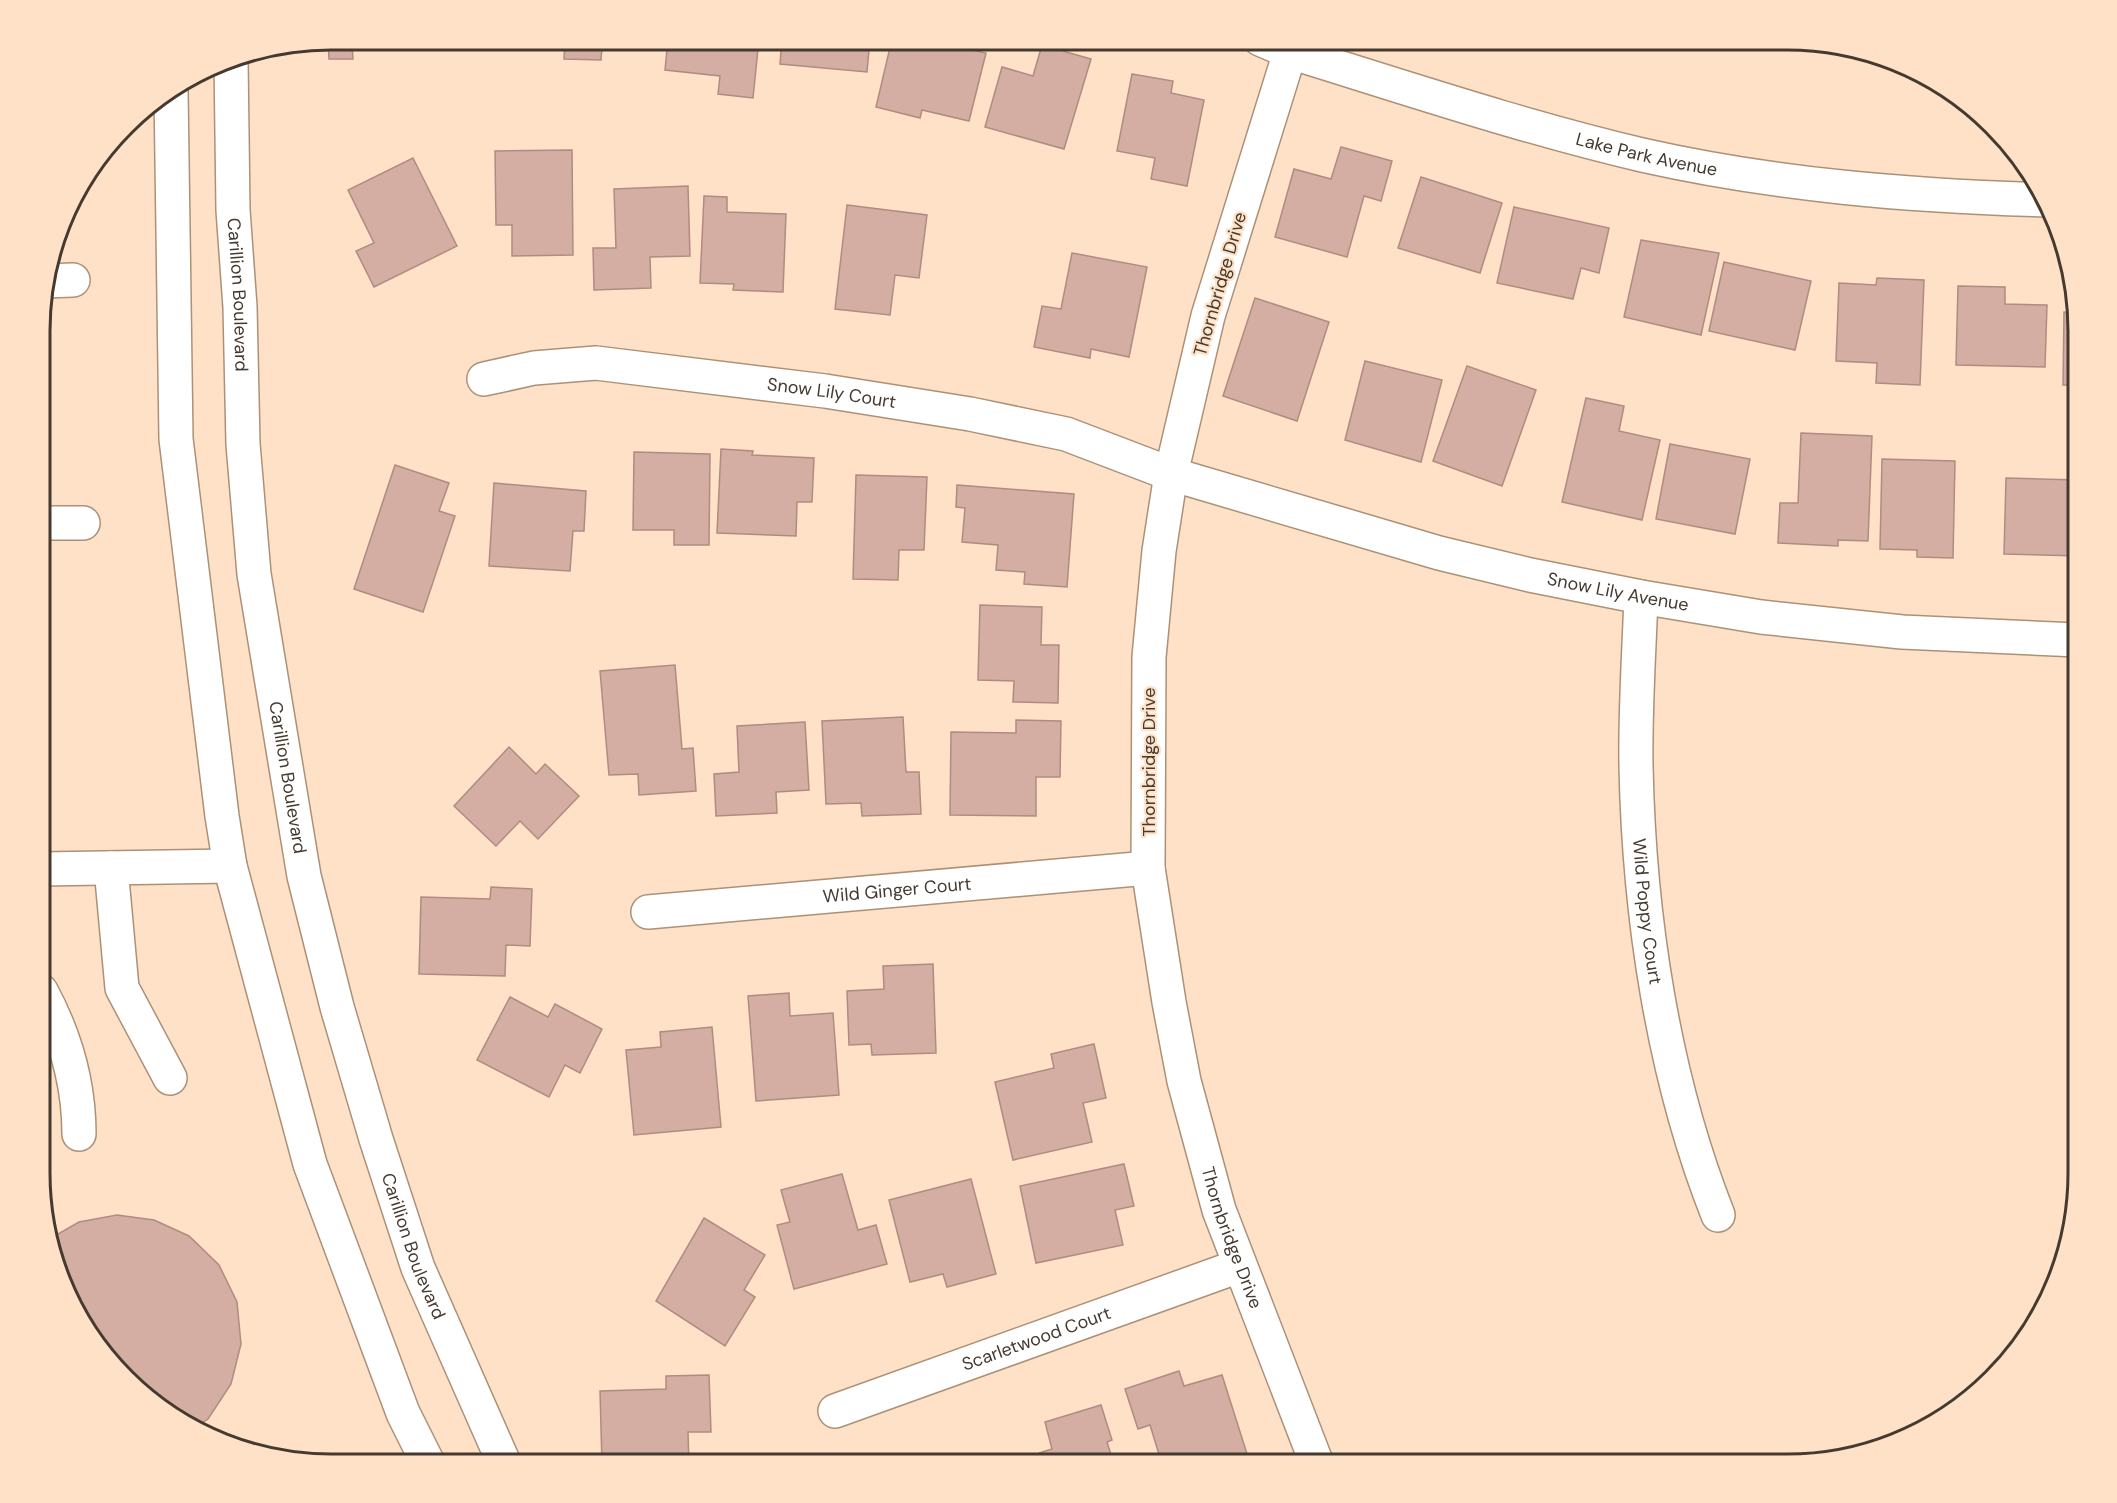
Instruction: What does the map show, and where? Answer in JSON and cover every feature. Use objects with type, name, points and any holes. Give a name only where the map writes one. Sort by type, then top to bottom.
[{"type":"street","name":"Lake Park Avenue","points":[[1285,50],[1544,130],[1644,155],[1747,174],[1849,189],[1952,197],[2035,200]]},
{"type":"street","name":"Thornbridge Drive","points":[[1290,52],[1208,316],[1171,474],[1159,551],[1149,657],[1148,868],[1184,1081],[1219,1210],[1313,1454]]},
{"type":"street","name":"Carillion Boulevard","points":[[231,68],[233,210],[240,308],[243,444],[254,562],[304,876],[340,1018],[418,1268],[500,1454]]},
{"type":"street","points":[[171,99],[176,439],[230,866],[310,1164],[403,1413],[424,1454]]},
{"type":"street","name":"Snow Lily Court","points":[[484,379],[534,368],[596,363],[825,391],[970,414],[1066,434],[1171,474]]},
{"type":"street","name":"Snow Lily Avenue","points":[[1171,474],[1439,553],[1530,575],[1641,597],[1761,617],[1902,632],[2068,640]]},
{"type":"street","points":[[50,523],[83,523]]},
{"type":"street","name":"Wild Poppy Court","points":[[1641,597],[1636,765],[1641,849],[1653,960],[1684,1116],[1718,1215]]},
{"type":"street","points":[[50,869],[230,866]]},
{"type":"street","points":[[111,868],[122,988],[170,1078]]},
{"type":"street","name":"Wild Ginger Court","points":[[648,912],[1148,868]]},
{"type":"street","points":[[50,1007],[60,1025],[79,1103],[79,1134]]},
{"type":"street","name":"Scarletwood Court","points":[[835,1411],[1239,1266]]},
{"type":"building","points":[[329,50],[352,50],[353,59],[329,59]]},
{"type":"building","points":[[564,50],[602,50],[601,60],[564,59]]},
{"type":"building","points":[[667,50],[758,50],[753,98],[718,94],[720,76],[665,70]]},
{"type":"building","points":[[781,50],[869,50],[867,72],[780,64]]},
{"type":"building","points":[[889,50],[972,50],[986,53],[969,121],[922,110],[920,118],[876,107]]},
{"type":"building","points":[[1041,50],[1060,50],[1091,59],[1064,149],[985,127],[1002,67],[1033,76]]},
{"type":"building","points":[[1132,74],[1173,81],[1171,93],[1204,100],[1187,186],[1151,179],[1155,158],[1117,151]]},
{"type":"building","points":[[1341,147],[1392,161],[1381,201],[1364,196],[1347,257],[1275,237],[1294,169],[1331,179]]},
{"type":"building","points":[[572,150],[573,255],[512,256],[512,225],[496,225],[495,151]]},
{"type":"building","points":[[413,158],[457,246],[374,287],[356,251],[374,243],[348,190]]},
{"type":"building","points":[[1421,177],[1502,203],[1480,273],[1398,248]]},
{"type":"building","points":[[688,186],[690,256],[650,257],[651,288],[594,290],[593,248],[616,248],[614,189]]},
{"type":"building","points":[[704,196],[727,197],[727,212],[786,214],[783,292],[733,290],[734,284],[700,283]]},
{"type":"building","points":[[847,205],[927,215],[919,278],[895,275],[890,315],[835,309]]},
{"type":"building","points":[[1514,207],[1609,228],[1599,273],[1581,268],[1573,299],[1497,283]]},
{"type":"building","points":[[1641,240],[1719,253],[1701,335],[1624,317]]},
{"type":"building","points":[[1072,253],[1147,267],[1129,357],[1091,349],[1090,358],[1034,347],[1042,306],[1061,309]]},
{"type":"building","points":[[1724,262],[1811,281],[1795,350],[1709,331]]},
{"type":"building","points":[[1877,278],[1924,280],[1920,385],[1876,383],[1877,363],[1836,361],[1839,283],[1876,285]]},
{"type":"building","points":[[1958,286],[2005,287],[2005,304],[2047,305],[2045,367],[1956,365]]},
{"type":"building","points":[[1255,298],[1329,322],[1297,421],[1223,396]]},
{"type":"building","points":[[2064,312],[2067,312],[2068,330],[2068,385],[2063,385]]},
{"type":"building","points":[[1365,361],[1442,380],[1421,462],[1345,440]]},
{"type":"building","points":[[1467,366],[1536,390],[1502,486],[1433,461]]},
{"type":"building","points":[[1586,398],[1624,406],[1619,431],[1660,440],[1642,520],[1562,502]]},
{"type":"building","points":[[1801,433],[1872,436],[1868,541],[1838,540],[1838,546],[1778,543],[1780,503],[1798,503]]},
{"type":"building","points":[[1670,444],[1750,459],[1735,534],[1656,519]]},
{"type":"building","points":[[721,449],[753,451],[752,455],[814,458],[812,502],[797,502],[796,536],[717,533]]},
{"type":"building","points":[[634,452],[710,454],[709,545],[674,545],[674,530],[633,530]]},
{"type":"building","points":[[1882,459],[1955,461],[1953,558],[1917,557],[1917,550],[1880,549]]},
{"type":"building","points":[[395,465],[449,483],[439,511],[455,516],[423,612],[354,589]]},
{"type":"building","points":[[856,475],[927,477],[924,550],[899,550],[898,580],[853,579]]},
{"type":"building","points":[[2006,478],[2068,480],[2068,556],[2004,554]]},
{"type":"building","points":[[494,483],[586,491],[584,531],[573,531],[570,571],[489,566]]},
{"type":"building","points":[[957,485],[1074,494],[1067,587],[1024,584],[1025,572],[996,570],[998,545],[962,542],[965,508],[956,507]]},
{"type":"building","points":[[980,605],[1042,607],[1041,645],[1059,645],[1058,703],[1013,702],[1014,681],[978,680]]},
{"type":"building","points":[[675,665],[682,749],[693,748],[696,791],[639,795],[638,774],[609,775],[600,671]]},
{"type":"building","points":[[903,717],[906,772],[919,772],[921,814],[862,816],[861,803],[826,804],[822,721]]},
{"type":"building","points":[[1016,720],[1061,721],[1060,777],[1036,777],[1036,816],[950,815],[951,732],[1016,733]]},
{"type":"building","points":[[805,722],[809,790],[776,792],[777,813],[716,816],[714,774],[739,772],[737,726]]},
{"type":"building","points":[[509,747],[536,774],[545,764],[579,796],[538,839],[520,821],[496,846],[454,806]]},
{"type":"building","points":[[491,887],[532,889],[530,946],[506,945],[505,976],[419,974],[421,897],[490,899]]},
{"type":"building","points":[[933,964],[936,1053],[872,1055],[871,1044],[849,1045],[847,991],[884,989],[883,966]]},
{"type":"building","points":[[789,993],[790,1016],[833,1013],[839,1095],[756,1101],[748,996]]},
{"type":"building","points":[[510,997],[548,1017],[555,1004],[602,1029],[580,1073],[565,1065],[549,1097],[477,1060]]},
{"type":"building","points":[[712,1027],[721,1127],[634,1135],[626,1050],[661,1047],[660,1032]]},
{"type":"building","points":[[1094,1044],[1106,1098],[1083,1103],[1092,1142],[1013,1160],[995,1082],[1054,1068],[1051,1054]]},
{"type":"building","points":[[1124,1164],[1134,1206],[1115,1210],[1123,1245],[1036,1263],[1020,1186]]},
{"type":"building","points":[[842,1174],[858,1230],[876,1225],[887,1264],[794,1289],[777,1225],[790,1222],[781,1190]]},
{"type":"building","points":[[971,1179],[996,1274],[947,1287],[943,1274],[910,1282],[889,1200]]},
{"type":"building","points":[[117,1215],[154,1220],[189,1236],[219,1265],[237,1302],[241,1344],[231,1384],[208,1419],[202,1423],[174,1406],[145,1384],[119,1358],[87,1313],[64,1263],[57,1235],[79,1222]]},
{"type":"building","points":[[704,1218],[765,1255],[744,1290],[755,1297],[725,1346],[656,1301]]},
{"type":"building","points":[[1179,1371],[1184,1386],[1222,1375],[1247,1454],[1159,1454],[1150,1425],[1138,1429],[1125,1389]]},
{"type":"building","points":[[709,1375],[711,1432],[688,1432],[689,1454],[602,1454],[600,1391],[666,1389],[666,1376]]},
{"type":"building","points":[[1101,1405],[1112,1440],[1107,1442],[1111,1454],[1039,1454],[1052,1449],[1045,1422]]}]
